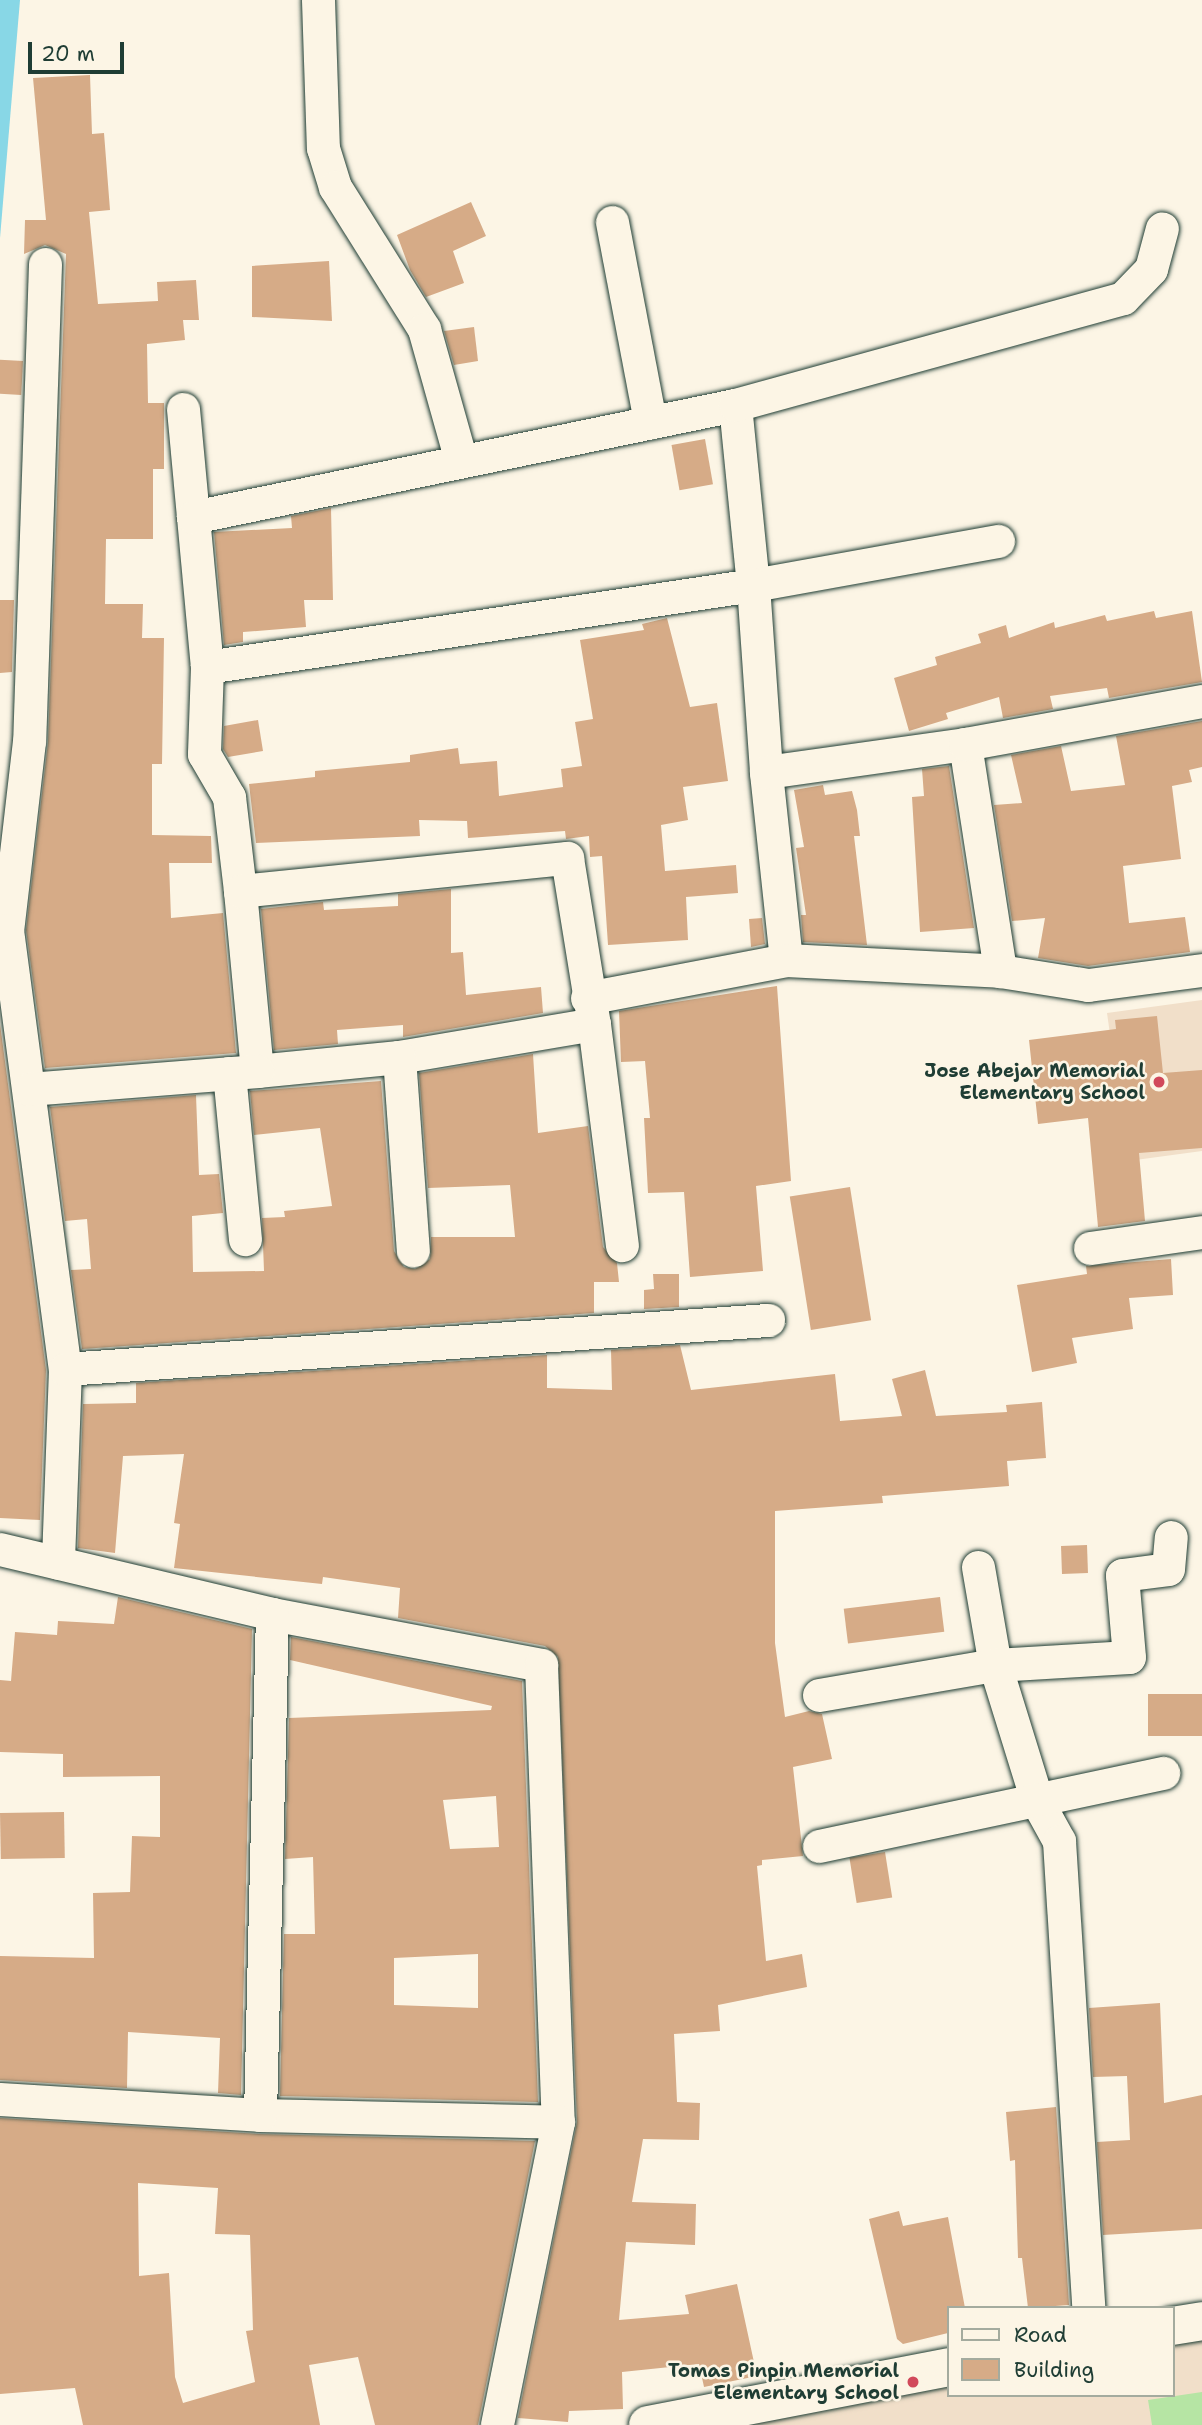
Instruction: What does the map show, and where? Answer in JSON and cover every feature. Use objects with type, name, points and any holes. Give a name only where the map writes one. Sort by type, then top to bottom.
[{"type":"main road","points":[[1174,2326],[1202,2320]]},
{"type":"main road","points":[[648,2425],[715,2418],[946,2367]]},
{"type":"street","points":[[317,0],[323,148],[335,187],[424,329],[461,461]]},
{"type":"street","points":[[612,222],[649,422]]},
{"type":"street","points":[[193,517],[735,405],[1123,298],[1151,269],[1161,228]]},
{"type":"street","points":[[46,264],[29,741],[7,930],[65,1369],[58,1563]]},
{"type":"street","points":[[735,405],[753,585],[766,772],[786,960]]},
{"type":"street","points":[[183,410],[207,667],[204,754],[229,797],[240,891],[245,1239]]},
{"type":"street","points":[[207,667],[753,585],[998,541]]},
{"type":"street","points":[[766,772],[965,744],[1202,701]]},
{"type":"street","points":[[965,744],[1000,971]]},
{"type":"street","points":[[240,891],[567,858],[591,1011],[622,1245]]},
{"type":"street","points":[[29,1089],[398,1057],[591,1011],[786,960],[1000,971],[1088,985],[1202,970]]},
{"type":"street","points":[[398,1057],[413,1250]]},
{"type":"street","points":[[1090,1248],[1202,1232]]},
{"type":"street","points":[[65,1369],[768,1320]]},
{"type":"street","points":[[819,1695],[995,1665],[1129,1657],[1122,1575],[1168,1569],[1171,1537]]},
{"type":"street","points":[[0,1549],[272,1614],[541,1665],[558,2122],[497,2425]]},
{"type":"street","points":[[978,1567],[995,1665],[1037,1801],[1059,1841],[1088,2306]]},
{"type":"street","points":[[260,2115],[272,1614]]},
{"type":"street","points":[[819,1846],[1163,1773]]},
{"type":"street","points":[[0,2099],[260,2115],[558,2122]]},
{"type":"shaded area","name":"Jose Abejar Memorial Elementary School","points":[[1202,1000],[1202,1151],[1128,1161],[1107,1013]]},
{"type":"shaded area","name":"Tomas Pinpin Memorial Elementary School","points":[[1202,2324],[1202,2425],[721,2425],[946,2370],[946,2397],[1174,2397],[1174,2329]]},
{"type":"green space","points":[[1202,2392],[1202,2425],[1152,2425],[1148,2400]]},
{"type":"water","points":[[0,0],[20,0],[0,238]]},
{"type":"building","points":[[90,75],[92,134],[104,133],[110,210],[89,212],[98,304],[158,301],[157,282],[196,280],[199,320],[183,320],[185,340],[147,344],[148,403],[164,403],[164,469],[153,469],[153,539],[106,539],[105,604],[143,604],[142,638],[164,638],[162,764],[152,764],[152,835],[211,836],[212,863],[169,863],[171,918],[223,913],[236,1053],[45,1068],[26,930],[48,742],[66,254],[45,245],[24,254],[25,220],[46,220],[33,78]]},
{"type":"building","points":[[471,202],[486,236],[453,251],[464,283],[426,297],[410,270],[397,235]]},
{"type":"building","points":[[329,261],[332,321],[252,317],[252,266]]},
{"type":"building","points":[[474,327],[478,361],[454,365],[444,331]]},
{"type":"building","points":[[0,360],[23,361],[21,395],[0,394]]},
{"type":"building","points":[[705,439],[713,484],[680,490],[672,445]]},
{"type":"building","points":[[331,508],[333,600],[304,600],[306,627],[243,632],[243,642],[224,645],[214,532],[292,528],[291,516]]},
{"type":"building","points":[[0,600],[14,600],[12,672],[0,673]]},
{"type":"building","points":[[1154,611],[1156,618],[1192,611],[1202,682],[1109,698],[1107,688],[1050,696],[1053,709],[1003,718],[999,697],[946,713],[948,719],[909,731],[894,678],[937,665],[935,657],[981,643],[978,634],[1006,625],[1009,638],[1054,622],[1055,628],[1105,615],[1107,621]]},
{"type":"building","points":[[667,618],[690,707],[717,703],[728,781],[683,787],[688,820],[661,825],[665,871],[736,865],[738,893],[686,897],[688,940],[608,945],[602,856],[590,857],[589,836],[566,839],[565,831],[468,838],[467,821],[419,820],[420,836],[256,843],[249,784],[315,777],[315,771],[410,762],[410,755],[458,748],[460,764],[497,761],[499,796],[563,787],[561,769],[582,766],[575,722],[593,719],[580,640],[644,630],[642,624]]},
{"type":"building","points":[[258,720],[263,751],[228,757],[223,749],[224,726]]},
{"type":"building","points":[[1202,721],[1202,767],[1189,770],[1192,782],[1172,786],[1181,859],[1123,866],[1129,923],[1185,917],[1190,952],[1088,966],[1038,958],[1045,918],[1012,921],[994,805],[1022,803],[1011,755],[1061,746],[1071,791],[1125,785],[1116,736]]},
{"type":"building","points":[[949,766],[974,928],[920,932],[912,797],[924,796],[922,769]]},
{"type":"building","points":[[823,785],[825,795],[852,791],[860,836],[854,836],[867,945],[803,942],[801,915],[806,915],[796,848],[804,847],[794,790]]},
{"type":"building","points":[[451,889],[451,953],[463,952],[466,995],[541,987],[543,1013],[403,1037],[403,1025],[337,1030],[338,1044],[274,1050],[261,909],[323,902],[324,910],[398,906],[398,894]]},
{"type":"building","points":[[762,918],[765,944],[751,947],[749,919]]},
{"type":"building","points":[[777,986],[791,1181],[756,1186],[763,1271],[690,1277],[684,1192],[648,1193],[644,1118],[650,1118],[645,1061],[621,1062],[619,1011]]},
{"type":"building","points":[[1157,1016],[1163,1073],[1202,1070],[1202,1148],[1139,1153],[1145,1221],[1098,1227],[1088,1118],[1038,1124],[1029,1040],[1116,1029],[1115,1020]]},
{"type":"building","points":[[0,1024],[46,1370],[40,1520],[0,1518]]},
{"type":"building","points":[[533,1054],[538,1133],[588,1126],[603,1247],[617,1263],[619,1282],[594,1282],[594,1313],[82,1349],[71,1270],[91,1269],[87,1219],[65,1221],[50,1107],[196,1095],[199,1175],[219,1174],[223,1213],[192,1216],[193,1272],[264,1271],[262,1218],[285,1217],[284,1211],[332,1206],[320,1128],[254,1135],[250,1091],[381,1081],[394,1251],[404,1267],[415,1269],[430,1259],[431,1237],[515,1237],[510,1185],[428,1188],[419,1073]]},
{"type":"building","points":[[850,1187],[871,1320],[811,1330],[790,1197]]},
{"type":"building","points":[[1171,1259],[1173,1295],[1129,1298],[1133,1329],[1072,1338],[1077,1363],[1032,1372],[1017,1285],[1087,1274],[1086,1266]]},
{"type":"building","points":[[653,1274],[679,1274],[679,1307],[644,1309],[644,1290],[654,1289]]},
{"type":"building","points":[[680,1345],[691,1390],[835,1374],[840,1421],[902,1416],[892,1379],[925,1370],[936,1416],[1007,1412],[1006,1405],[1042,1402],[1046,1458],[1007,1461],[1009,1486],[882,1496],[883,1503],[775,1511],[775,1643],[785,1717],[809,1711],[822,1714],[832,1759],[793,1767],[803,1856],[762,1860],[762,1865],[757,1866],[766,1961],[802,1954],[807,1987],[718,2005],[720,2031],[674,2034],[677,2102],[700,2103],[699,2140],[643,2139],[632,2202],[696,2204],[695,2245],[626,2242],[619,2320],[689,2314],[685,2295],[737,2284],[757,2376],[704,2387],[699,2364],[622,2372],[623,2409],[569,2411],[568,2422],[518,2418],[577,2122],[558,1657],[545,1646],[398,1618],[400,1588],[323,1577],[322,1584],[174,1568],[180,1524],[174,1523],[184,1454],[123,1456],[115,1553],[78,1548],[83,1404],[136,1403],[136,1383],[547,1355],[547,1388],[612,1390],[611,1350]]},
{"type":"building","points":[[1087,1545],[1088,1573],[1062,1574],[1061,1546]]},
{"type":"building","points":[[118,1597],[252,1629],[241,2095],[218,2093],[220,2038],[128,2032],[127,2088],[0,2080],[0,1956],[94,1958],[93,1893],[130,1892],[132,1836],[160,1837],[160,1776],[63,1777],[63,1754],[0,1752],[0,1680],[11,1681],[15,1632],[57,1635],[58,1621],[114,1624]]},
{"type":"building","points":[[940,1597],[944,1632],[848,1644],[844,1609]]},
{"type":"building","points":[[291,1637],[522,1681],[538,2102],[280,2096],[284,1934],[315,1934],[313,1857],[285,1859],[289,1718],[491,1710],[492,1706],[290,1660]],"holes":[[[496,1796],[499,1847],[450,1849],[443,1800]],[[478,1954],[478,2008],[394,2005],[394,1958]]]},
{"type":"building","points":[[1148,1694],[1202,1694],[1202,1736],[1148,1736]]},
{"type":"building","points":[[64,1812],[65,1858],[1,1859],[0,1813]]},
{"type":"building","points":[[885,1852],[892,1897],[857,1903],[849,1858]]},
{"type":"building","points":[[1160,2003],[1164,2103],[1202,2095],[1202,2229],[1103,2235],[1097,2142],[1130,2140],[1127,2076],[1093,2077],[1089,2008]]},
{"type":"building","points":[[1056,2107],[1069,2305],[1028,2306],[1022,2258],[1018,2258],[1015,2160],[1010,2161],[1006,2112]]},
{"type":"building","points":[[0,2118],[259,2134],[535,2141],[478,2425],[375,2425],[358,2357],[309,2365],[320,2425],[83,2425],[75,2388],[0,2394]],"holes":[[[138,2183],[218,2188],[215,2234],[250,2235],[253,2330],[246,2331],[255,2382],[183,2403],[175,2377],[169,2273],[139,2276]]]},
{"type":"building","points":[[899,2211],[903,2226],[948,2217],[965,2306],[946,2306],[946,2333],[903,2344],[897,2339],[869,2219]]},
{"type":"place","name":"Jose Abejar Memorial Elementary School","points":[[1159,1082]]},
{"type":"place","name":"Tomas Pinpin Memorial Elementary School","points":[[913,2382]]}]
